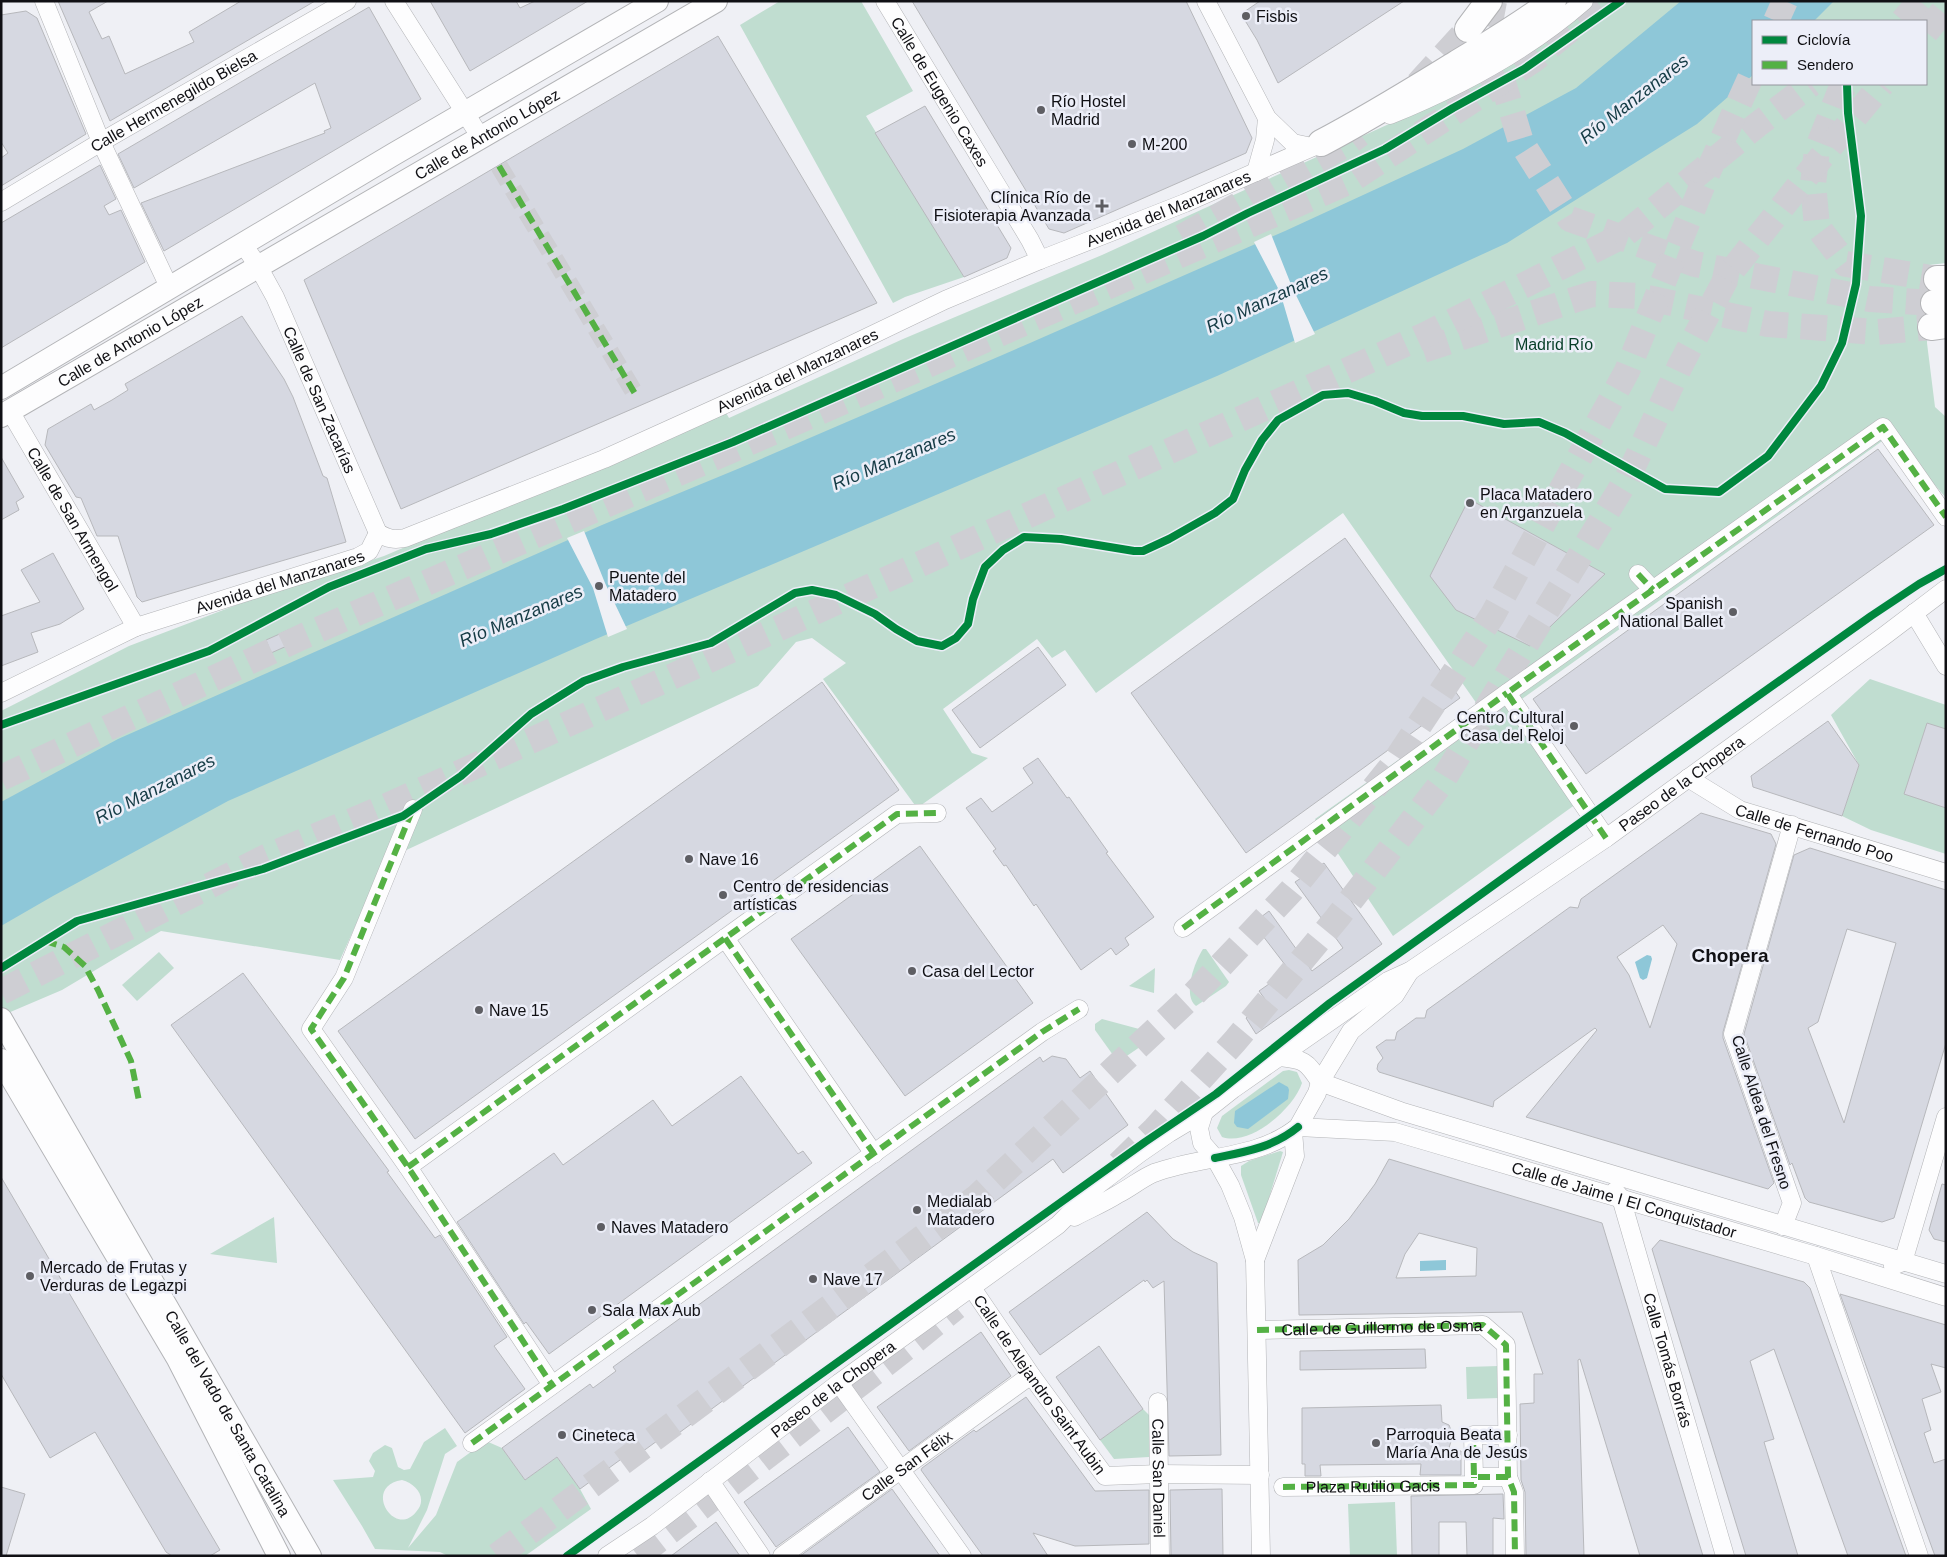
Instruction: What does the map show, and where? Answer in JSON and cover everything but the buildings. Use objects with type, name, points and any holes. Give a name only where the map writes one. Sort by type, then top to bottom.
[{"type":"highway","points":[[1468,29],[1489,1]]},
{"type":"highway","points":[[1316,145],[1364,120],[1502,37],[1553,1]]},
{"type":"main road","name":"Calle de Antonio López","points":[[1,388],[169,287],[657,1]]},
{"type":"main road","name":"Calle de Antonio López","points":[[6,414],[716,1]]},
{"type":"main road","points":[[1,1019],[12,1065]]},
{"type":"main road","name":"Calle del Vado de Santa Catalina","points":[[12,1065],[178,1358],[279,1556]]},
{"type":"main road","name":"Calle del Vado de Santa Catalina","points":[[12,1065],[310,1556]]},
{"type":"street","points":[[44,1],[101,142],[169,287]]},
{"type":"street","name":"Calle Hermenegildo Bielsa","points":[[1,202],[101,142],[347,1]]},
{"type":"street","points":[[394,1],[481,138]]},
{"type":"street","name":"Calle de Eugenio Caxes","points":[[884,1],[1025,231],[1040,260]]},
{"type":"street","points":[[1206,1],[1266,118],[1293,143],[1316,145]]},
{"type":"street","name":"Avenida del Manzanares","points":[[1,693],[136,627],[358,557],[369,552],[376,529],[387,538],[396,540],[405,538],[604,459],[774,382],[913,315],[1040,260],[1185,203],[1316,145],[1429,100],[1484,71],[1535,39],[1584,1]]},
{"type":"street","points":[[1256,172],[1265,140],[1266,118]]},
{"type":"street","points":[[243,244],[258,266]]},
{"type":"street","name":"Calle de San Zacarías","points":[[258,266],[275,298],[376,529]]},
{"type":"street","name":"Calle de San Armengol","points":[[6,414],[136,627]]},
{"type":"street","points":[[1183,928],[1507,693],[1883,427],[1946,517]]},
{"type":"street","points":[[1638,574],[1653,590]]},
{"type":"street","name":"Paseo de la Chopera","points":[[609,1555],[652,1526],[839,1383],[1058,1225],[1099,1184],[1140,1153],[1204,1112],[1233,1089],[1388,981],[1410,971],[1606,838],[1946,589]]},
{"type":"street","points":[[1914,613],[1946,666]]},
{"type":"street","points":[[1507,693],[1606,838]]},
{"type":"street","name":"Calle de Fernando Poo","points":[[1688,778],[1740,810],[1946,873]]},
{"type":"street","points":[[413,809],[344,978],[310,1029],[408,1167],[552,1385]]},
{"type":"street","points":[[408,1167],[896,814],[937,814]]},
{"type":"street","name":"Calle Aldea del Fresno","points":[[1783,1226],[1792,1203],[1733,1034],[1792,825]]},
{"type":"street","points":[[725,938],[874,1154]]},
{"type":"street","name":"Paseo de la Chopera","points":[[1058,1225],[1110,1199],[1154,1173],[1249,1152],[1278,1141],[1295,1129],[1351,1030],[1395,995],[1410,971]]},
{"type":"street","points":[[472,1443],[1063,1018],[1079,1009]]},
{"type":"street","points":[[1279,1057],[1301,1060],[1311,1068],[1320,1082]]},
{"type":"street","name":"Calle de Jaime I El Conquistador","points":[[1320,1082],[1400,1111],[1946,1274]]},
{"type":"street","name":"Calle de Guillermo de Osma","points":[[1204,1112],[1199,1128],[1202,1143],[1215,1158],[1230,1185],[1243,1217],[1255,1260],[1261,1556]]},
{"type":"street","points":[[1875,1274],[1903,1262],[1946,1117]]},
{"type":"street","name":"Calle de Jaime I El Conquistador","points":[[1295,1129],[1395,1132],[1816,1256],[1946,1297]]},
{"type":"street","name":"Calle de Guillermo de Osma","points":[[1255,1260],[1295,1156],[1295,1129]]},
{"type":"street","name":"Calle Tomás Borrás","points":[[1599,1170],[1621,1198],[1725,1556]]},
{"type":"street","points":[[1816,1256],[1919,1556]]},
{"type":"street","name":"Calle de Alejandro Saint Aubin","points":[[972,1288],[1031,1375],[1105,1476],[1159,1474],[1260,1475]]},
{"type":"street","name":"Calle de Guillermo de Osma","points":[[1256,1330],[1483,1325],[1506,1345],[1508,1435],[1515,1556]]},
{"type":"street","name":"Calle San Félix","points":[[782,1556],[1031,1375]]},
{"type":"street","points":[[839,1383],[962,1556]]},
{"type":"street","name":"Calle San Daniel","points":[[1158,1402],[1160,1556]]},
{"type":"street","points":[[1468,1481],[1473,1435],[1508,1435]]},
{"type":"street","points":[[710,1480],[761,1556]]},
{"type":"street","name":"Plaza Rutilio Gacis","points":[[1284,1487],[1468,1481],[1511,1484]]},
{"type":"green space","points":[[780,1],[861,1],[913,91],[866,116],[964,277],[905,297],[893,303],[740,25]]},
{"type":"green space","name":"Madrid Río","points":[[1596,1],[1946,1],[1946,263],[1929,265],[1927,343],[1935,407],[1946,417],[1946,498],[1892,434],[1515,704],[1583,799],[1393,936],[1315,819],[1477,704],[1343,513],[1096,693],[1065,650],[1052,658],[1037,639],[943,709],[972,753],[988,758],[917,808],[823,679],[846,663],[812,638],[796,642],[758,686],[385,860],[340,960],[161,931],[62,990],[1,1016],[1,711],[129,646],[239,604],[384,556],[725,411],[729,418],[903,339],[1102,255],[1424,108],[1558,30]]},
{"type":"green space","points":[[1870,679],[1946,705],[1946,854],[1871,830],[1842,816],[1859,765],[1831,715]]},
{"type":"green space","points":[[1203,949],[1206,949],[1229,982],[1196,1006],[1192,1001],[1190,986],[1194,969]]},
{"type":"green space","points":[[159,952],[174,968],[137,1001],[122,985]]},
{"type":"green space","points":[[1155,968],[1154,993],[1129,986]]},
{"type":"green space","points":[[1102,1019],[1154,1033],[1153,1038],[1118,1062],[1095,1030],[1095,1024]]},
{"type":"green space","points":[[1283,1071],[1297,1072],[1302,1083],[1281,1114],[1258,1131],[1233,1139],[1222,1137],[1217,1128],[1222,1116]]},
{"type":"green space","points":[[1280,1151],[1283,1152],[1261,1224],[1258,1223],[1241,1175],[1241,1166],[1249,1161]]},
{"type":"green space","points":[[274,1217],[277,1263],[210,1254]]},
{"type":"green space","points":[[1499,1366],[1500,1398],[1467,1399],[1466,1367]]},
{"type":"green space","points":[[1143,1409],[1150,1416],[1149,1457],[1114,1459],[1100,1440]]},
{"type":"green space","points":[[445,1428],[457,1446],[445,1454],[427,1510],[408,1548],[436,1515],[457,1462],[486,1441],[502,1448],[525,1480],[557,1457],[580,1489],[591,1509],[525,1556],[448,1556],[440,1552],[375,1549],[333,1480],[373,1477],[375,1471],[369,1461],[373,1453],[385,1445],[392,1448],[398,1467],[404,1470],[410,1469],[424,1442]],"holes":[[[402,1480],[416,1488],[421,1497],[421,1502],[416,1512],[407,1519],[399,1519],[391,1515],[386,1508],[383,1500],[384,1491],[390,1484]]]},
{"type":"green space","points":[[1395,1502],[1397,1556],[1350,1556],[1348,1504]]},
{"type":"water","name":"Río Manzanares","points":[[1681,1],[1834,1],[1815,20],[1752,20],[1752,76],[1697,124],[1507,243],[1217,376],[596,639],[228,801],[1,926],[1,802],[118,739],[602,525],[740,468],[1285,231],[1463,149],[1576,88]]},
{"type":"water","points":[[1647,955],[1651,956],[1652,959],[1647,978],[1643,980],[1640,978],[1635,962]]},
{"type":"water","points":[[1279,1082],[1288,1087],[1288,1099],[1248,1129],[1237,1127],[1234,1123],[1235,1111]]},
{"type":"water","points":[[1446,1260],[1446,1270],[1420,1271],[1420,1261]]},
{"type":"pier","points":[[1271,234],[1292,287],[1315,334],[1295,343],[1280,292],[1254,242]]},
{"type":"pier","name":"Puente del Matadero","points":[[584,531],[605,583],[627,629],[608,637],[593,588],[567,538]]},
{"type":"tunnel","points":[[1494,1],[1488,33],[1521,142],[1570,219],[1695,264],[1870,299],[1934,303]]},
{"type":"tunnel","points":[[1,778],[304,636],[1348,182],[1532,61],[1605,1]]},
{"type":"tunnel","points":[[1776,20],[1785,1]]},
{"type":"tunnel","points":[[1904,20],[1920,1]]},
{"type":"tunnel","points":[[1927,31],[1946,8]]},
{"type":"tunnel","points":[[1418,84],[1468,29]]},
{"type":"tunnel","points":[[497,1556],[977,1197],[1193,995],[1291,891],[1392,766],[1492,616],[1627,371],[1707,174],[1752,74]]},
{"type":"tunnel","points":[[1,992],[266,857],[378,810],[1425,335],[1624,235],[1757,125],[1810,85]]},
{"type":"tunnel","points":[[1845,85],[1841,89],[1817,150],[1813,184],[1817,226],[1846,264],[1937,279]]},
{"type":"tunnel","points":[[1119,1164],[1155,1129],[1235,1041],[1337,918],[1440,785],[1628,477],[1680,366],[1727,277],[1881,85]]},
{"type":"tunnel","points":[[1182,237],[1348,143],[1360,134]]},
{"type":"tunnel","points":[[499,166],[637,397]]},
{"type":"tunnel","points":[[1423,350],[1592,294],[1639,296],[1768,324],[1877,332],[1931,327]]},
{"type":"tunnel","points":[[638,1556],[956,1307]]},
{"type":"marked path","points":[[499,166],[637,397]]},
{"type":"marked path","points":[[1606,838],[1507,693],[1883,427],[1946,517]]},
{"type":"marked path","points":[[1638,574],[1653,590]]},
{"type":"marked path","points":[[1183,928],[1507,693]]},
{"type":"marked path","points":[[412,811],[344,978],[311,1029],[408,1167],[552,1385]]},
{"type":"marked path","points":[[408,1167],[897,814],[937,813]]},
{"type":"marked path","points":[[725,938],[874,1154]]},
{"type":"marked path","points":[[45,941],[64,947],[85,966],[131,1061],[139,1101]]},
{"type":"marked path","points":[[472,1443],[1042,1032],[1079,1009]]},
{"type":"marked path","points":[[1257,1330],[1483,1325],[1506,1345],[1508,1477],[1514,1492],[1515,1556]]},
{"type":"marked path","points":[[1508,1435],[1473,1435],[1474,1477],[1508,1477]]},
{"type":"marked path","points":[[1283,1487],[1474,1485],[1474,1477]]},
{"type":"cycle path","points":[[1,725],[209,651],[329,587],[426,549],[491,534],[563,509],[733,442],[1203,236],[1385,149],[1453,108],[1524,69],[1621,1]]},
{"type":"cycle path","points":[[1,968],[77,921],[263,869],[403,816],[461,776],[531,714],[584,681],[623,667],[711,643],[795,593],[812,590],[836,595],[875,614],[917,641],[942,646],[956,638],[968,624],[973,599],[985,567],[1003,550],[1024,537],[1061,539],[1134,551],[1143,551],[1169,539],[1215,513],[1233,499],[1245,470],[1262,440],[1278,420],[1323,395],[1348,393],[1375,401],[1404,413],[1422,416],[1463,416],[1504,424],[1539,422],[1565,433],[1665,489],[1719,492],[1768,456],[1821,386],[1842,343],[1856,284],[1861,216],[1848,113],[1847,85]]},
{"type":"cycle path","points":[[567,1556],[1145,1142],[1216,1094],[1330,1003],[1645,776],[1871,616],[1919,584],[1946,569]]},
{"type":"cycle path","points":[[1215,1158],[1248,1151],[1269,1144],[1298,1127]]},
{"type":"place","name":"Fisbis","points":[[1246,16]]},
{"type":"place","name":"Río Hostel Madrid","points":[[1041,110]]},
{"type":"place","name":"M-200","points":[[1132,144]]},
{"type":"place","name":"Clínica Río de Fisioterapia Avanzada","points":[[1102,206]]},
{"type":"place","name":"Placa Matadero en Arganzuela","points":[[1470,503]]},
{"type":"place","name":"Puente del Matadero","points":[[599,586]]},
{"type":"place","name":"Spanish National Ballet","points":[[1733,612]]},
{"type":"place","name":"Centro Cultural Casa del Reloj","points":[[1574,726]]},
{"type":"place","name":"Nave 16","points":[[689,859]]},
{"type":"place","name":"Centro de residencias artísticas","points":[[723,895]]},
{"type":"place","name":"Casa del Lector","points":[[912,971]]},
{"type":"place","name":"Nave 15","points":[[479,1010]]},
{"type":"place","name":"Medialab Matadero","points":[[917,1210]]},
{"type":"place","name":"Naves Matadero","points":[[601,1227]]},
{"type":"place","name":"Mercado de Frutas y Verduras de Legazpi","points":[[30,1276]]},
{"type":"place","name":"Nave 17","points":[[813,1279]]},
{"type":"place","name":"Sala Max Aub","points":[[592,1310]]},
{"type":"place","name":"Cineteca","points":[[562,1435]]},
{"type":"place","name":"Parroquia Beata María Ana de Jesús","points":[[1376,1443]]},
{"type":"district","name":"Chopera","points":[[1730,955]]}]
